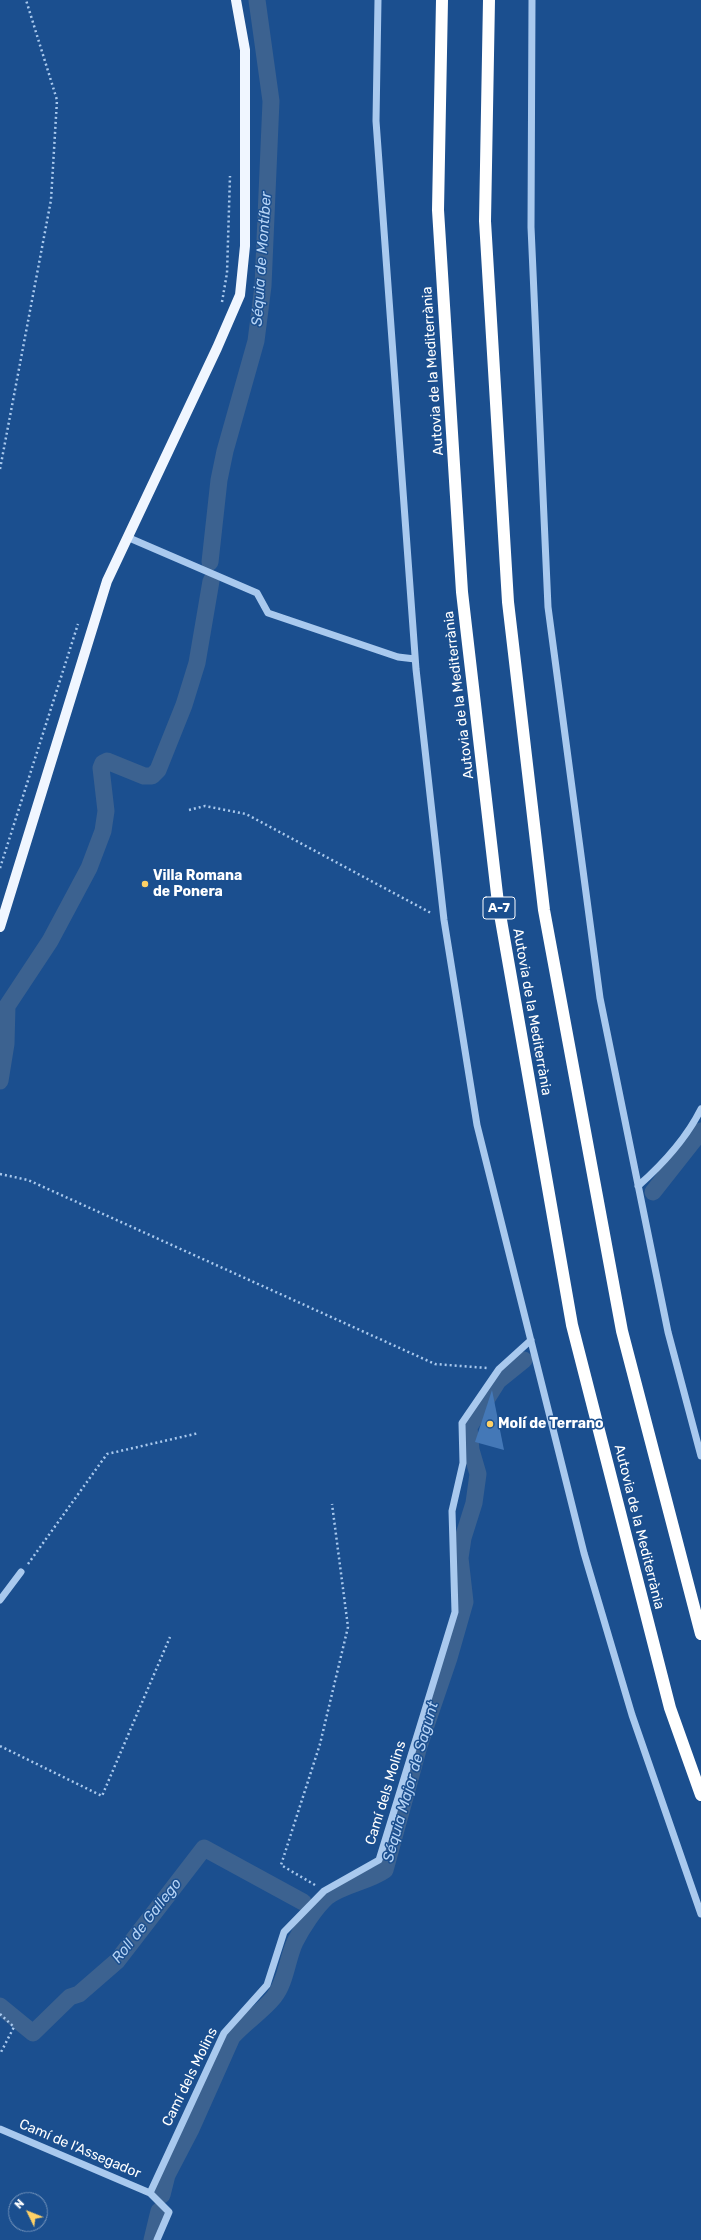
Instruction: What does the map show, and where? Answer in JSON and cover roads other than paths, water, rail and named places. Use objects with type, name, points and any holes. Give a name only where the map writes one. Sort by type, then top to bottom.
[{"type":"highway","name":"Autovia de la Mediterrània","points":[[442,0],[438,210],[462,592],[498,903],[572,1325],[670,1708],[701,1795]]},
{"type":"highway","points":[[489,0],[485,221],[507,586],[544,910],[622,1331],[701,1634]]},
{"type":"main road","points":[[0,927],[93,621],[107,581],[217,348],[240,295],[245,246],[245,50],[236,0]]},
{"type":"street","points":[[378,0],[376,121],[415,659],[444,920],[476,1125],[584,1553],[605,1627],[632,1715],[701,1914]]},
{"type":"street","points":[[532,0],[531,227],[548,607],[600,998],[668,1332],[701,1456]]},
{"type":"street","points":[[127,537],[257,593],[268,613],[398,657],[415,659]]},
{"type":"street","points":[[638,1186],[663,1164],[694,1123],[701,1109]]},
{"type":"street","name":"Camí dels Molins","points":[[150,2193],[224,2033],[267,1985],[284,1932],[324,1890],[379,1860],[454,1612],[452,1511],[463,1463],[462,1423],[499,1369],[531,1340]]},
{"type":"street","points":[[0,1600],[22,1572]]},
{"type":"street","name":"Camí de l'Assegador","points":[[0,2129],[150,2193]]},
{"type":"street","points":[[150,2193],[169,2212],[157,2240]]},
{"type":"waterway","name":"Séquia de Montíber","points":[[210,562],[219,480],[225,451],[256,341],[263,286],[271,101],[257,0]]},
{"type":"waterway","name":"Séquia de Montíber","points":[[0,1081],[6,1044],[7,1006],[50,941],[89,868],[103,831],[106,811],[101,768],[103,763],[107,761],[144,776],[152,776],[158,770],[184,705],[197,663],[211,581]]},
{"type":"waterway","name":"Séquia Major de Sagunt","points":[[653,1192],[701,1131]]},
{"type":"waterway","name":"Séquia Major de Sagunt","points":[[162,2195],[167,2175],[191,2129],[232,2037],[259,2012],[278,1991],[295,1942],[309,1918],[327,1897],[341,1889],[385,1870],[419,1746],[449,1658],[465,1602],[460,1558],[463,1538],[474,1503],[478,1474],[471,1450],[469,1427],[498,1381],[524,1360]]},
{"type":"waterway","name":"Roll de Gallego","points":[[0,2006],[33,2033],[70,1997],[79,1994],[117,1961],[204,1848],[303,1902]]},
{"type":"waterway","name":"Séquia Major de Sagunt","points":[[152,2240],[159,2211]]},
{"type":"place","name":"Villa Romana de Ponera","points":[[145,884]]},
{"type":"place","name":"Molí de Terrano","points":[[490,1424]]}]
